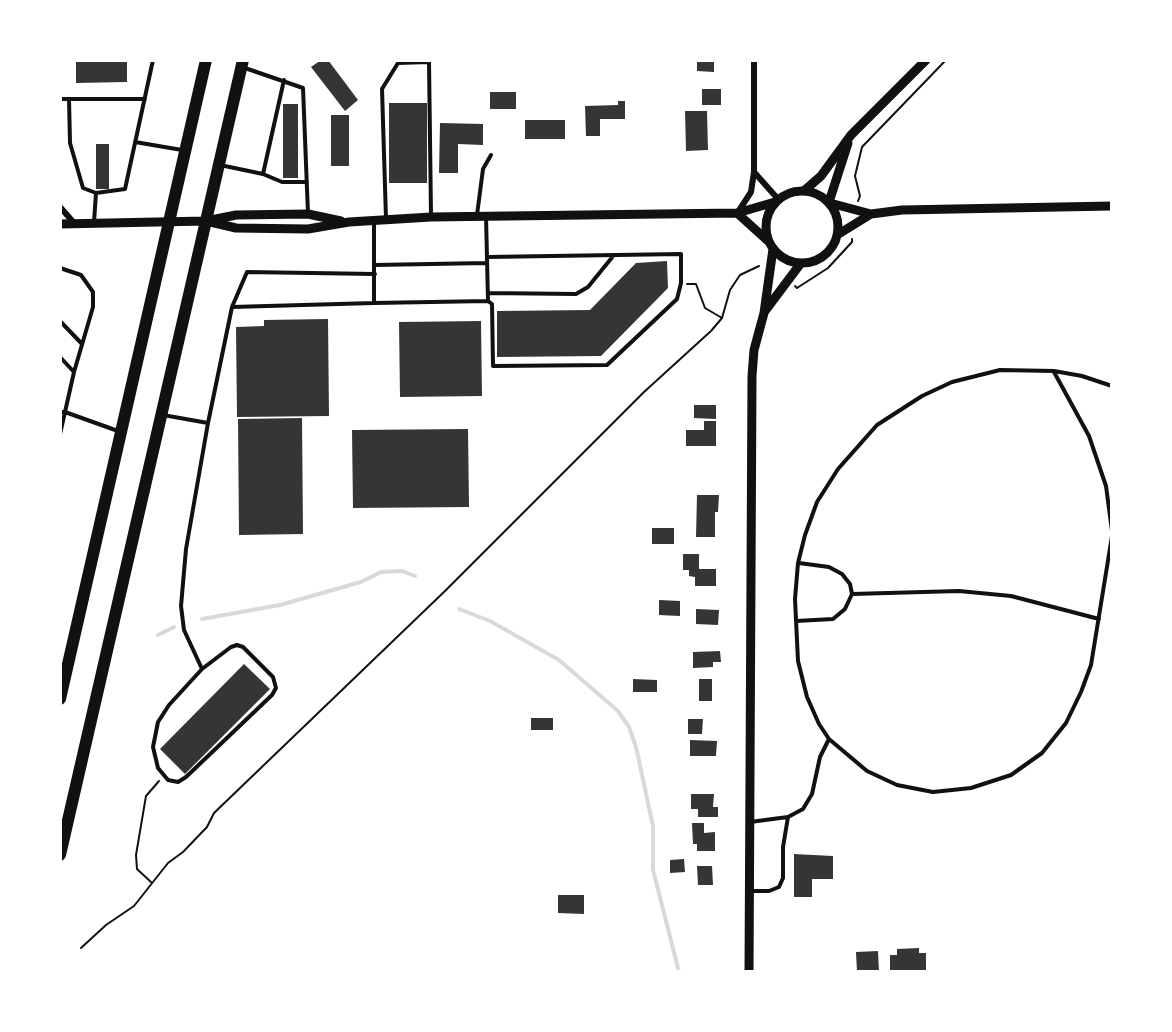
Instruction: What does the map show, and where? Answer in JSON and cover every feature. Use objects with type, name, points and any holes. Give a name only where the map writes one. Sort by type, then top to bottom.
[{"type":"main road","points":[[60,699],[206,60]]},
{"type":"main road","points":[[60,855],[242,63]]},
{"type":"street","points":[[737,213],[751,192],[754,172],[754,60]]},
{"type":"street","points":[[805,190],[821,176],[851,135],[926,60]]},
{"type":"street","points":[[829,203],[851,135]]},
{"type":"street","points":[[754,172],[776,200]]},
{"type":"street","points":[[206,221],[236,228],[308,229],[349,222],[431,217],[737,213],[776,200],[791,192],[805,190],[818,194],[829,203],[836,215],[837,235],[830,250],[824,255],[801,263],[785,259],[737,213]]},
{"type":"street","points":[[749,972],[752,376],[754,350],[764,313],[770,245],[767,217],[776,200]]},
{"type":"street","points":[[829,203],[871,214],[902,210],[1112,206]]},
{"type":"street","points":[[60,207],[75,224]]},
{"type":"street","points":[[60,224],[206,221],[236,215],[308,214],[349,222]]},
{"type":"street","points":[[837,235],[871,214]]},
{"type":"street","points":[[764,313],[801,263]]},
{"type":"lane","points":[[69,99],[70,143],[83,188],[96,193],[125,189],[153,60]]},
{"type":"lane","points":[[386,219],[382,89],[398,63],[429,62],[431,217]]},
{"type":"lane","points":[[242,63],[303,88],[308,214]]},
{"type":"lane","points":[[263,174],[284,80]]},
{"type":"lane","points":[[60,99],[145,99]]},
{"type":"lane","points":[[135,142],[186,150]]},
{"type":"lane","points":[[374,265],[487,260],[614,255],[681,254],[681,284],[677,299],[607,365],[493,366],[492,304],[488,301],[487,260],[481,216],[483,169],[491,155]]},
{"type":"lane","points":[[220,165],[263,174],[282,182],[307,182]]},
{"type":"lane","points":[[94,222],[96,193]]},
{"type":"lane","points":[[374,220],[374,303]]},
{"type":"lane","points":[[488,293],[576,294],[588,287],[614,255]]},
{"type":"lane","points":[[60,267],[81,274],[93,292],[93,307],[62,412],[60,434]]},
{"type":"lane","points":[[202,669],[184,630],[181,606],[186,549],[208,423],[232,307],[247,272],[375,274]]},
{"type":"lane","points":[[232,307],[488,301]]},
{"type":"lane","points":[[60,321],[82,344]]},
{"type":"lane","points":[[60,357],[74,372]]},
{"type":"lane","points":[[1112,386],[1082,376],[1054,371],[1000,370],[952,382],[922,396],[877,425],[838,469],[817,502],[798,563],[796,621],[798,661],[807,697],[819,724],[829,739],[867,771],[897,784],[933,792],[971,788],[1011,775],[1042,753],[1066,723],[1091,665],[1112,536]]},
{"type":"lane","points":[[1054,371],[1089,436],[1106,486],[1112,531]]},
{"type":"lane","points":[[62,412],[121,433]]},
{"type":"lane","points":[[162,415],[208,423]]},
{"type":"lane","points":[[796,621],[833,619],[845,609],[852,594],[850,584],[842,574],[829,567],[798,563]]},
{"type":"lane","points":[[1106,579],[1112,579]]},
{"type":"lane","points":[[852,594],[959,591],[1011,596],[1099,620]]},
{"type":"lane","points":[[237,645],[243,647],[273,677],[276,688],[272,695],[186,777],[177,782],[168,780],[158,768],[153,747],[158,722],[169,705],[202,669],[237,645]]},
{"type":"lane","points":[[749,822],[788,817],[803,809],[812,794],[820,757],[829,739]]},
{"type":"lane","points":[[749,891],[769,891],[779,887],[783,878],[783,847],[788,817]]},
{"type":"path","points":[[81,948],[106,925],[134,906],[168,863],[207,827],[214,813],[445,591],[644,392],[711,332],[722,318],[705,308],[696,284],[681,284]]},
{"type":"path","points":[[152,883],[137,869],[136,855],[146,796],[164,775]]},
{"type":"building","points":[[76,60],[127,60],[127,82],[76,83]]},
{"type":"building","points":[[321,60],[328,60],[358,100],[345,111],[311,67]]},
{"type":"building","points":[[697,60],[714,60],[714,72],[697,71]]},
{"type":"building","points":[[702,89],[721,89],[721,105],[702,105]]},
{"type":"building","points":[[490,92],[516,92],[516,109],[490,109]]},
{"type":"building","points":[[618,101],[625,101],[625,119],[600,119],[600,136],[586,136],[585,106],[618,105]]},
{"type":"building","points":[[389,103],[427,103],[427,183],[389,183]]},
{"type":"building","points":[[283,104],[298,104],[298,178],[283,178]]},
{"type":"building","points":[[685,111],[707,111],[708,150],[686,151]]},
{"type":"building","points":[[331,115],[349,115],[349,166],[331,166]]},
{"type":"building","points":[[525,120],[565,120],[565,139],[525,139]]},
{"type":"building","points":[[440,123],[483,124],[483,145],[458,144],[458,173],[439,173]]},
{"type":"building","points":[[96,144],[109,144],[109,189],[96,189]]},
{"type":"building","points":[[667,261],[668,288],[601,356],[497,357],[497,311],[590,310],[636,263]]},
{"type":"building","points":[[328,319],[329,416],[237,417],[236,327],[264,326],[264,320]]},
{"type":"building","points":[[481,321],[482,396],[400,397],[399,322]]},
{"type":"building","points":[[694,405],[716,405],[716,419],[694,418]]},
{"type":"building","points":[[302,418],[303,534],[239,535],[238,419]]},
{"type":"building","points":[[704,421],[716,421],[716,446],[686,446],[686,430],[704,430]]},
{"type":"building","points":[[468,429],[469,507],[353,508],[352,430]]},
{"type":"building","points":[[697,495],[719,495],[718,512],[715,512],[715,537],[696,537]]},
{"type":"building","points":[[652,528],[674,528],[674,544],[652,544]]},
{"type":"building","points":[[683,554],[699,554],[699,569],[716,569],[716,586],[695,586],[695,577],[689,576],[689,570],[683,570]]},
{"type":"building","points":[[659,600],[680,601],[680,616],[659,615]]},
{"type":"building","points":[[696,609],[719,610],[718,625],[696,624]]},
{"type":"building","points":[[720,651],[721,662],[713,662],[713,667],[693,668],[693,652]]},
{"type":"building","points":[[244,664],[270,689],[185,774],[160,749]]},
{"type":"building","points":[[633,679],[657,680],[657,692],[633,692]]},
{"type":"building","points":[[699,679],[712,679],[712,701],[699,701]]},
{"type":"building","points":[[531,718],[553,718],[553,730],[531,730]]},
{"type":"building","points":[[688,719],[703,719],[702,734],[688,734]]},
{"type":"building","points":[[690,740],[717,741],[716,756],[690,756]]},
{"type":"building","points":[[691,794],[714,794],[713,807],[718,807],[718,817],[698,817],[698,809],[691,809]]},
{"type":"building","points":[[692,823],[704,823],[704,833],[715,832],[715,851],[697,851],[697,844],[693,844]]},
{"type":"building","points":[[794,854],[833,856],[833,879],[812,879],[812,897],[794,897]]},
{"type":"building","points":[[684,859],[685,872],[670,873],[670,860]]},
{"type":"building","points":[[697,866],[712,866],[713,885],[698,885]]},
{"type":"building","points":[[558,895],[584,895],[584,914],[558,913]]},
{"type":"building","points":[[919,948],[919,953],[926,953],[926,972],[890,972],[890,955],[897,955],[897,949]]},
{"type":"building","points":[[878,951],[879,972],[857,972],[856,952]]},
{"type":"waterway","points":[[202,619],[280,605],[361,582],[381,572],[402,571],[415,576]]},
{"type":"waterway","points":[[459,609],[490,621],[559,660],[618,711],[629,727],[636,747],[653,826],[653,870],[679,972]]},
{"type":"waterway","points":[[158,635],[174,627]]}]
